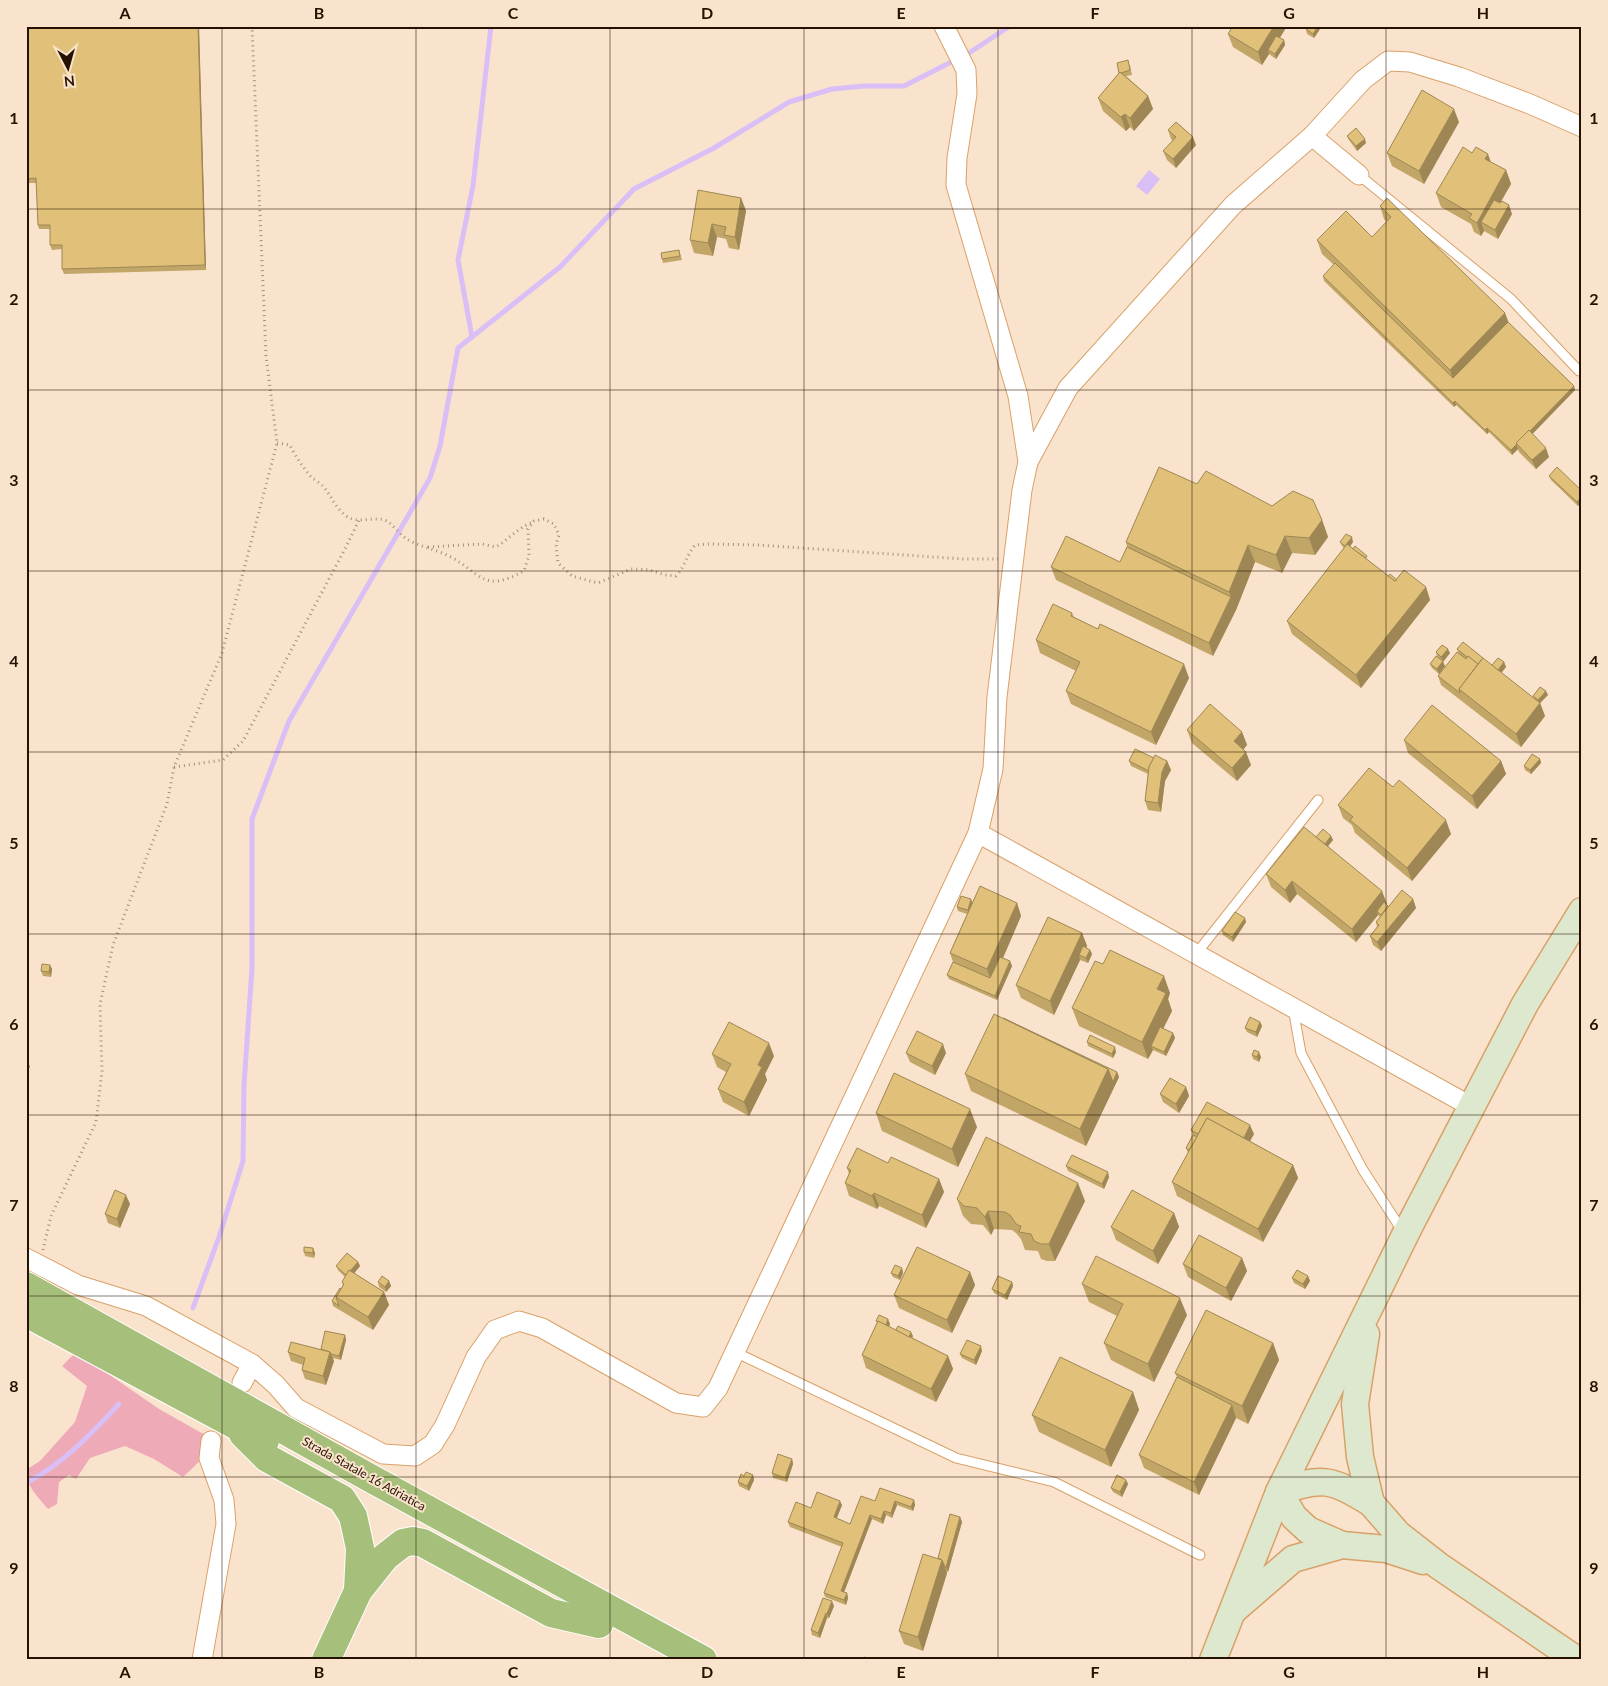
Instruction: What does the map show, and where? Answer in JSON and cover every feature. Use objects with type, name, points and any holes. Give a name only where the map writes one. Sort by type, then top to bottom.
[{"type":"highway","name":"Strada Statale 16 Adriatica","points":[[31,1270],[379,1483],[703,1660]]},
{"type":"highway","name":"Strada Statale 16 Adriatica","points":[[26,1313],[232,1423],[665,1660]]},
{"type":"highway","points":[[232,1423],[267,1458],[342,1499],[354,1516],[360,1548],[358,1591]]},
{"type":"highway","points":[[326,1660],[358,1591],[385,1557],[403,1543],[423,1543],[551,1613],[599,1624]]},
{"type":"main road","points":[[1214,1660],[1279,1492],[1405,1235],[1525,1004],[1582,911]]},
{"type":"main road","points":[[1369,1311],[1355,1404],[1360,1457],[1371,1503]]},
{"type":"main road","points":[[1279,1492],[1302,1483],[1324,1481],[1347,1488],[1371,1503],[1398,1534],[1439,1566],[1578,1660]]},
{"type":"main road","points":[[1279,1492],[1294,1517],[1308,1530],[1342,1545],[1386,1549],[1439,1566]]},
{"type":"main road","points":[[1232,1612],[1293,1559],[1342,1545]]},
{"type":"street","points":[[944,26],[966,70],[967,94],[957,158],[956,185],[1018,396],[1028,462]]},
{"type":"street","points":[[31,1270],[146,1306],[252,1364],[276,1385],[296,1408],[382,1454],[415,1456],[433,1444],[445,1425],[476,1357],[494,1330],[519,1321],[542,1328],[676,1403],[703,1407],[718,1388],[978,833],[993,769],[997,697],[1022,490],[1028,462],[1068,388],[1233,205],[1312,136],[1363,80],[1388,62],[1410,62],[1460,77],[1530,104],[1582,127]]},
{"type":"street","points":[[1312,136],[1359,175]]},
{"type":"street","points":[[978,833],[1472,1106]]},
{"type":"street","points":[[242,1383],[252,1364]]},
{"type":"street","points":[[202,1660],[226,1524],[224,1500],[210,1458],[211,1441]]},
{"type":"lane","points":[[1359,175],[1511,299],[1579,371]]},
{"type":"lane","points":[[1196,954],[1318,800]]},
{"type":"lane","points":[[1293,1008],[1300,1053],[1363,1170],[1405,1235]]},
{"type":"lane","points":[[735,1352],[956,1458],[1054,1482],[1200,1555]]},
{"type":"path","points":[[31,1270],[44,1240],[51,1216],[96,1122],[102,1071],[100,1004],[113,945],[167,804],[174,767],[222,653],[277,443],[266,356],[252,26]]},
{"type":"path","points":[[277,443],[290,445],[294,454],[312,477],[323,487],[336,507],[349,518],[359,520],[377,518],[388,522],[405,538],[451,557],[483,579],[495,582],[510,579],[524,572],[529,555],[528,529],[534,521]]},
{"type":"path","points":[[427,547],[482,544],[496,547],[506,541],[520,527],[544,519],[554,524],[559,535],[556,544],[558,563],[572,576],[598,582],[631,569],[650,570],[665,576],[676,576],[684,568],[687,554],[694,545],[758,545],[963,559],[997,559],[1015,553]]},
{"type":"path","points":[[174,767],[223,760],[243,741],[359,520]]},
{"type":"shaded area","points":[[1149,170],[1160,179],[1147,195],[1136,186]]},
{"type":"shaded area","points":[[74,1354],[104,1371],[159,1409],[207,1436],[205,1456],[183,1477],[154,1459],[125,1446],[90,1458],[76,1479],[69,1475],[59,1482],[57,1504],[48,1509],[30,1486],[26,1470],[40,1461],[75,1422],[87,1386],[62,1366]]},
{"type":"building","points":[[26,26],[198,26],[205,265],[62,269],[62,245],[50,245],[50,225],[38,225],[36,178],[26,179]]},
{"type":"building","points":[[1233,26],[1274,26],[1258,52],[1228,34]]},
{"type":"building","points":[[1308,26],[1318,26],[1313,34],[1306,29]]},
{"type":"building","points":[[1276,36],[1284,40],[1275,54],[1268,50]]},
{"type":"building","points":[[1128,60],[1130,70],[1119,73],[1117,63]]},
{"type":"building","points":[[1120,72],[1148,96],[1130,118],[1125,114],[1121,117],[1098,98]]},
{"type":"building","points":[[1422,90],[1454,109],[1419,171],[1387,153]]},
{"type":"building","points":[[1176,122],[1193,137],[1173,159],[1163,151],[1176,137],[1168,130]]},
{"type":"building","points":[[1356,128],[1365,139],[1356,146],[1347,136]]},
{"type":"building","points":[[1463,147],[1472,153],[1476,147],[1488,154],[1485,159],[1506,170],[1477,223],[1469,218],[1472,214],[1436,193]]},
{"type":"building","points":[[698,190],[741,198],[735,237],[724,235],[726,227],[712,224],[708,243],[690,240]]},
{"type":"building","points":[[1387,198],[1505,313],[1450,370],[1317,240],[1346,211],[1372,237],[1391,217],[1380,206]]},
{"type":"building","points":[[1494,200],[1500,203],[1502,201],[1509,205],[1495,230],[1481,222]]},
{"type":"building","points":[[679,250],[680,256],[662,259],[661,253]]},
{"type":"building","points":[[1335,263],[1453,378],[1508,322],[1574,386],[1511,450],[1487,428],[1485,430],[1455,401],[1453,403],[1323,276]]},
{"type":"building","points":[[1529,430],[1546,448],[1532,460],[1516,443]]},
{"type":"building","points":[[1159,467],[1197,484],[1206,471],[1272,506],[1293,491],[1313,500],[1322,520],[1309,538],[1285,536],[1276,555],[1248,545],[1229,592],[1126,542]]},
{"type":"building","points":[[1557,467],[1582,491],[1582,496],[1577,502],[1549,476]]},
{"type":"building","points":[[1346,534],[1352,537],[1345,546],[1340,542]]},
{"type":"building","points":[[1066,536],[1120,562],[1127,547],[1231,597],[1209,643],[1051,567]]},
{"type":"building","points":[[1347,544],[1395,581],[1404,570],[1426,587],[1356,675],[1287,621]]},
{"type":"building","points":[[1355,546],[1367,556],[1366,558],[1353,549]]},
{"type":"building","points":[[1390,574],[1397,580],[1395,581],[1388,576]]},
{"type":"building","points":[[1053,604],[1072,613],[1071,616],[1098,629],[1100,624],[1184,664],[1151,732],[1066,691],[1080,662],[1036,640]]},
{"type":"building","points":[[1463,642],[1483,658],[1478,664],[1457,649]]},
{"type":"building","points":[[1442,645],[1448,649],[1441,657],[1436,652]]},
{"type":"building","points":[[1457,652],[1466,659],[1468,656],[1478,664],[1459,689],[1460,693],[1438,676]]},
{"type":"building","points":[[1436,656],[1443,661],[1437,669],[1430,664]]},
{"type":"building","points":[[1483,658],[1540,703],[1516,734],[1459,689]]},
{"type":"building","points":[[1498,658],[1504,662],[1498,670],[1492,665]]},
{"type":"building","points":[[1540,687],[1546,691],[1538,700],[1533,696]]},
{"type":"building","points":[[1210,704],[1242,732],[1234,741],[1246,752],[1232,768],[1187,730]]},
{"type":"building","points":[[1432,705],[1501,761],[1472,796],[1404,740]]},
{"type":"building","points":[[1135,749],[1154,758],[1149,771],[1129,761]]},
{"type":"building","points":[[1532,754],[1540,759],[1530,770],[1524,766]]},
{"type":"building","points":[[1155,755],[1167,761],[1162,772],[1158,803],[1145,801],[1149,767]]},
{"type":"building","points":[[1369,768],[1393,787],[1399,780],[1446,820],[1407,868],[1350,820],[1353,817],[1338,805]]},
{"type":"building","points":[[1304,827],[1382,891],[1352,929],[1292,881],[1285,890],[1266,874]]},
{"type":"building","points":[[1323,829],[1331,836],[1325,844],[1316,837]]},
{"type":"building","points":[[980,886],[1017,903],[987,969],[950,953]]},
{"type":"building","points":[[1402,890],[1413,899],[1377,942],[1370,936],[1379,925],[1376,922]]},
{"type":"building","points":[[961,896],[971,899],[968,910],[957,907]]},
{"type":"building","points":[[1384,902],[1388,906],[1381,915],[1377,911]]},
{"type":"building","points":[[1235,912],[1245,918],[1232,937],[1222,931]]},
{"type":"building","points":[[1048,917],[1082,933],[1050,1001],[1016,985]]},
{"type":"building","points":[[1083,946],[1090,950],[1086,958],[1079,955]]},
{"type":"building","points":[[1110,950],[1164,976],[1157,989],[1166,993],[1142,1042],[1072,1008],[1095,961],[1103,964]]},
{"type":"building","points":[[1000,957],[1010,961],[995,996],[947,975],[953,962],[990,978]]},
{"type":"building","points":[[42,964],[50,965],[49,972],[41,971]]},
{"type":"building","points":[[994,1014],[1108,1069],[1080,1129],[965,1074]]},
{"type":"building","points":[[1250,1017],[1260,1022],[1256,1032],[1245,1028]]},
{"type":"building","points":[[1003,1018],[1117,1072],[1113,1082],[1108,1069]]},
{"type":"building","points":[[729,1022],[769,1043],[758,1065],[762,1067],[744,1102],[718,1089],[731,1064],[712,1054]]},
{"type":"building","points":[[1160,1027],[1173,1033],[1164,1052],[1151,1046]]},
{"type":"building","points":[[917,1031],[943,1044],[932,1066],[906,1053]]},
{"type":"building","points":[[1090,1035],[1115,1047],[1112,1054],[1087,1042]]},
{"type":"building","points":[[1254,1050],[1259,1052],[1257,1057],[1252,1055]]},
{"type":"building","points":[[894,1073],[970,1109],[952,1149],[876,1113]]},
{"type":"building","points":[[1170,1078],[1186,1087],[1176,1104],[1160,1094]]},
{"type":"building","points":[[1207,1102],[1250,1125],[1244,1138],[1207,1118],[1198,1134],[1191,1130]]},
{"type":"building","points":[[1207,1118],[1293,1165],[1258,1229],[1172,1182]]},
{"type":"building","points":[[1193,1135],[1197,1137],[1189,1150],[1186,1148]]},
{"type":"building","points":[[986,1137],[1078,1183],[1049,1244],[1041,1244],[1034,1241],[1031,1234],[1019,1232],[1021,1226],[1017,1225],[1010,1215],[1005,1212],[988,1211],[985,1217],[977,1208],[964,1206],[957,1199]]},
{"type":"building","points":[[857,1148],[888,1163],[891,1157],[939,1179],[922,1215],[874,1193],[872,1196],[845,1183],[851,1170],[847,1168]]},
{"type":"building","points":[[1072,1155],[1108,1172],[1102,1184],[1066,1166]]},
{"type":"building","points":[[115,1190],[126,1195],[117,1219],[105,1214]]},
{"type":"building","points":[[1132,1190],[1174,1213],[1153,1251],[1111,1227]]},
{"type":"building","points":[[1199,1235],[1242,1258],[1226,1288],[1183,1264]]},
{"type":"building","points":[[304,1247],[313,1248],[313,1253],[304,1252]]},
{"type":"building","points":[[917,1247],[970,1272],[947,1320],[894,1295]]},
{"type":"building","points":[[347,1253],[358,1262],[346,1275],[336,1266]]},
{"type":"building","points":[[1096,1256],[1180,1298],[1148,1364],[1104,1343],[1123,1304],[1082,1284]]},
{"type":"building","points":[[895,1265],[902,1268],[898,1276],[891,1273]]},
{"type":"building","points":[[349,1270],[384,1292],[368,1317],[336,1297],[344,1284],[342,1282]]},
{"type":"building","points":[[1297,1270],[1308,1276],[1303,1284],[1292,1278]]},
{"type":"building","points":[[382,1276],[389,1281],[385,1287],[378,1282]]},
{"type":"building","points":[[998,1276],[1012,1282],[1005,1295],[992,1289]]},
{"type":"building","points":[[340,1288],[336,1297],[339,1306],[332,1301]]},
{"type":"building","points":[[1206,1310],[1273,1343],[1242,1406],[1175,1373]]},
{"type":"building","points":[[879,1315],[888,1319],[886,1325],[876,1321]]},
{"type":"building","points":[[878,1321],[948,1356],[931,1389],[862,1355]]},
{"type":"building","points":[[898,1326],[911,1332],[909,1337],[896,1330]]},
{"type":"building","points":[[325,1331],[345,1335],[339,1356],[321,1349]]},
{"type":"building","points":[[967,1340],[981,1346],[974,1360],[960,1354]]},
{"type":"building","points":[[291,1342],[330,1352],[323,1376],[302,1370],[305,1358],[288,1352]]},
{"type":"building","points":[[1060,1357],[1133,1392],[1105,1450],[1032,1415]]},
{"type":"building","points":[[1177,1377],[1232,1405],[1194,1482],[1139,1455]]},
{"type":"building","points":[[778,1454],[792,1459],[785,1478],[772,1473]]},
{"type":"building","points":[[746,1472],[753,1475],[747,1486],[738,1482],[741,1474],[744,1476]]},
{"type":"building","points":[[1117,1475],[1126,1480],[1120,1492],[1111,1488]]},
{"type":"building","points":[[880,1488],[914,1500],[911,1507],[895,1501],[891,1513],[884,1511],[881,1519],[870,1515],[841,1591],[847,1593],[844,1600],[824,1593],[843,1543],[788,1522],[796,1502],[811,1508],[817,1492],[840,1501],[834,1517],[850,1524],[861,1496],[875,1501]]},
{"type":"building","points":[[950,1514],[960,1517],[945,1567],[942,1560],[938,1558]]},
{"type":"building","points":[[923,1554],[942,1560],[918,1637],[899,1631]]},
{"type":"building","points":[[823,1598],[832,1601],[818,1633],[811,1630]]},
{"type":"waterway","points":[[472,337],[458,260],[473,186],[491,26]]},
{"type":"waterway","points":[[193,1308],[219,1237],[243,1161],[244,1085],[252,968],[252,819],[289,721],[430,478],[440,446],[458,348],[560,267],[634,189],[714,148],[789,102],[832,89],[864,86],[904,86],[969,53],[1010,26]]},
{"type":"waterway","points":[[26,1483],[64,1458],[119,1404]]}]
